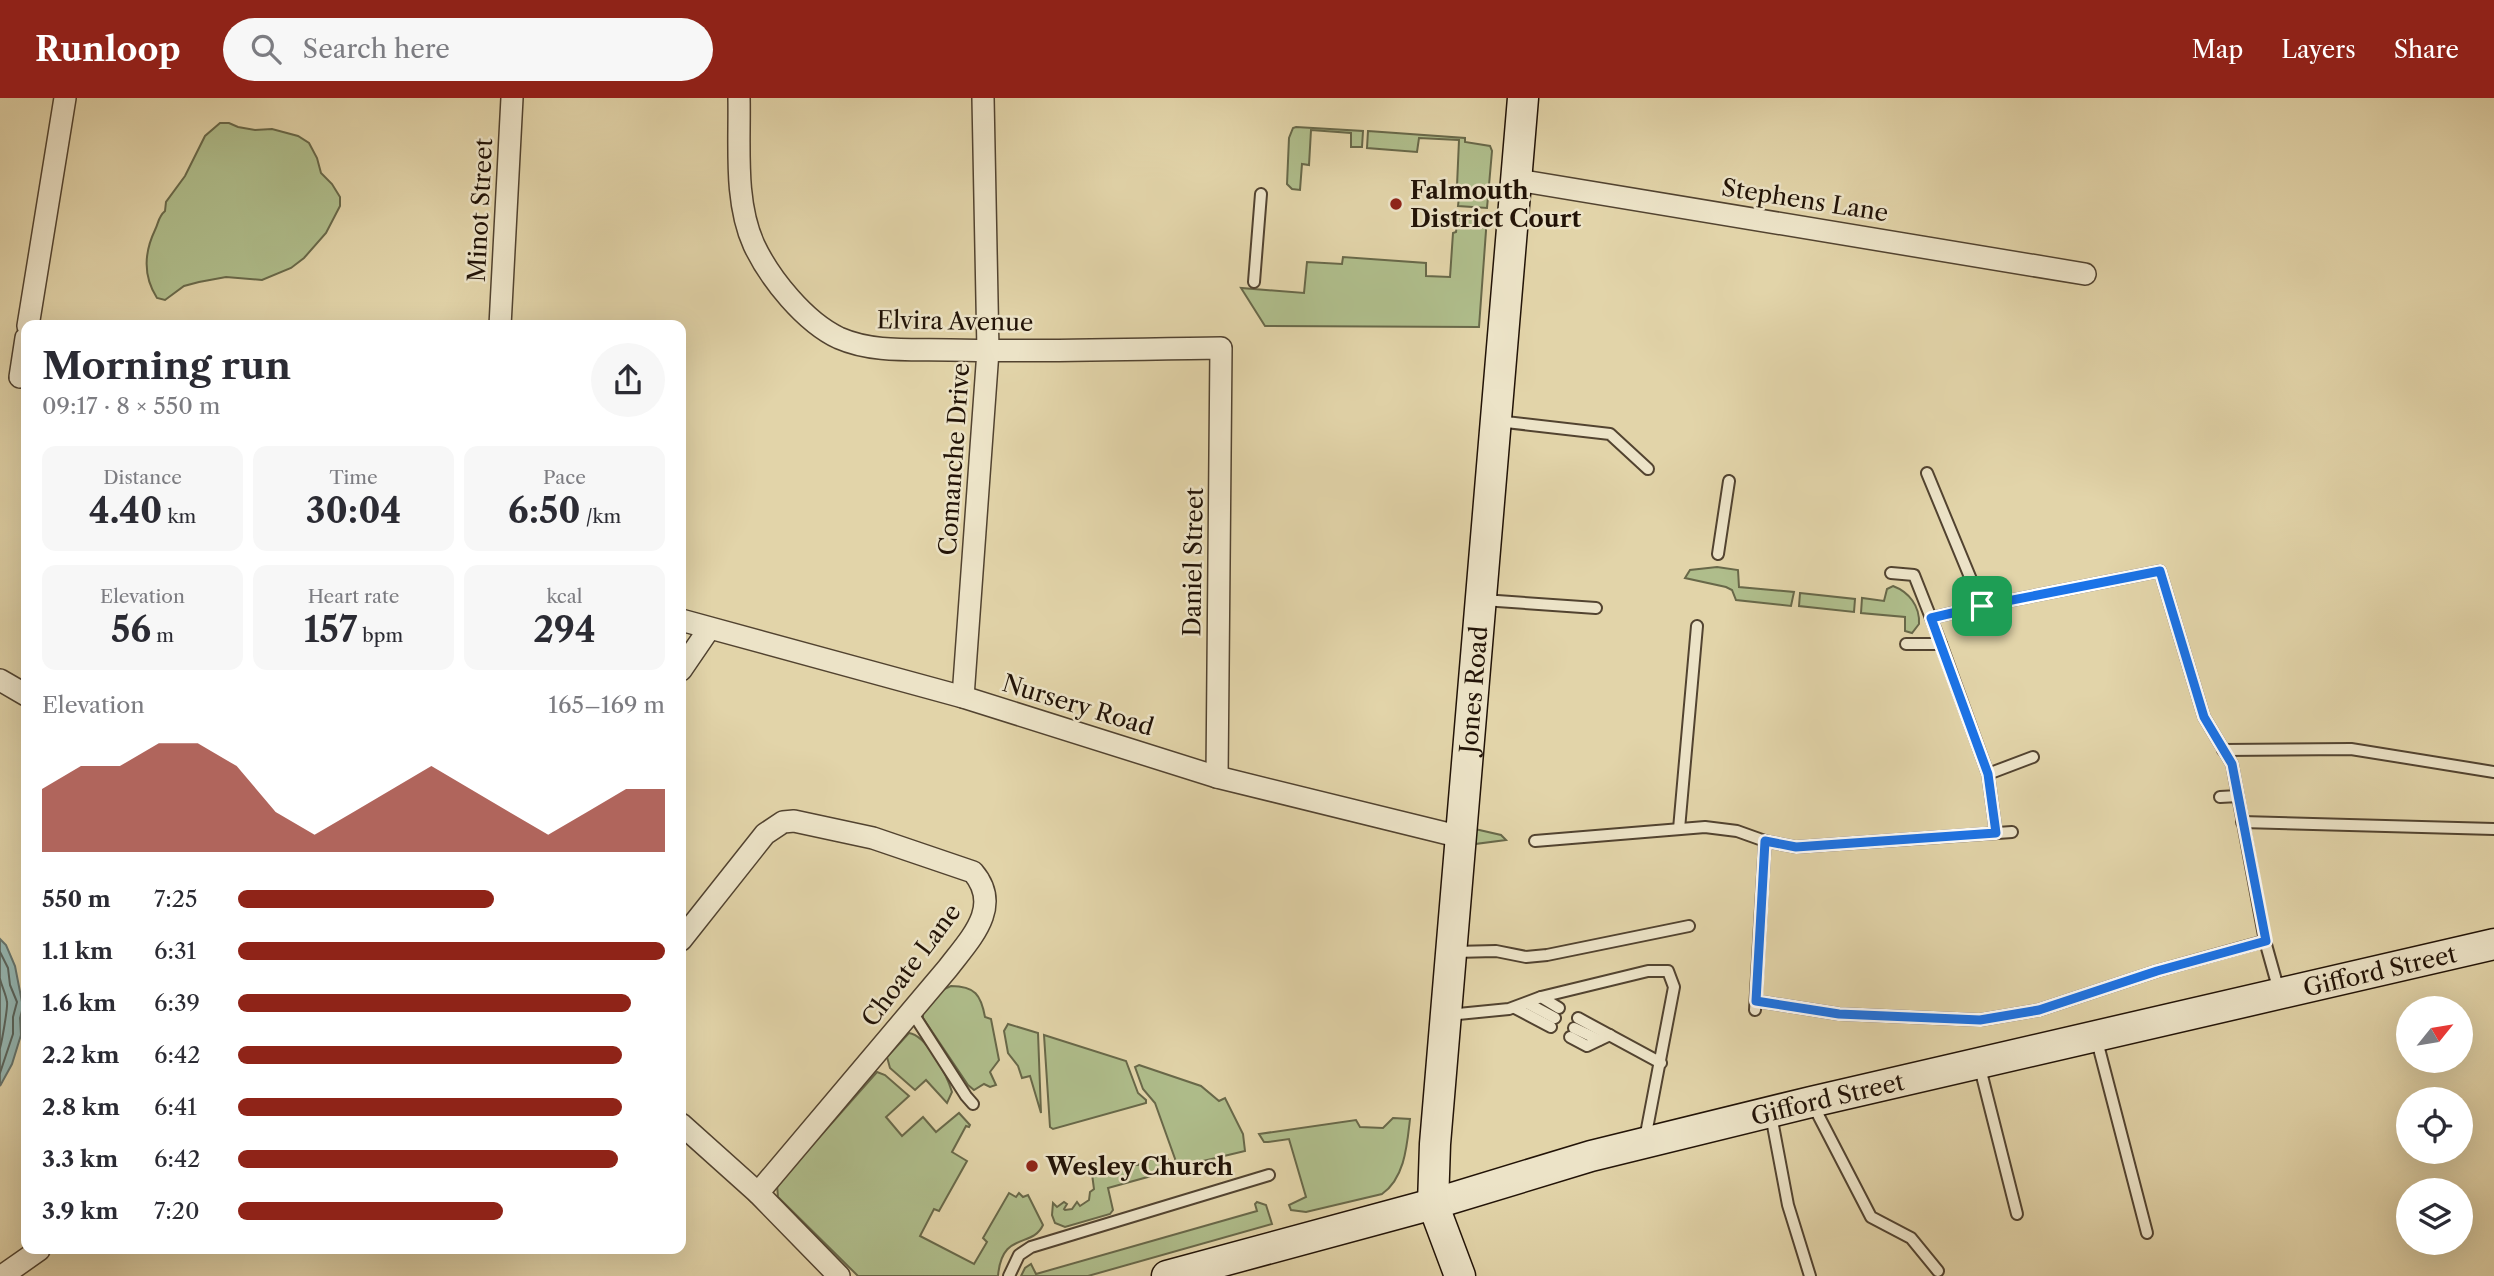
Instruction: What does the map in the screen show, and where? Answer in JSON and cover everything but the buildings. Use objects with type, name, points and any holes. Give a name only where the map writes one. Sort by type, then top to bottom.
[{"type":"main road","name":"Jones Road","points":[[1460,1276],[1433,1203],[1435,1144],[1523,98]]},
{"type":"main road","name":"Gifford Street","points":[[1167,1276],[1433,1203],[1591,1156],[1811,1102],[2494,944]]},
{"type":"street","points":[[29,320],[65,98]]},
{"type":"street","name":"Minot Street","points":[[500,320],[512,98]]},
{"type":"street","name":"Elvira Avenue","points":[[739,98],[742,202],[747,225],[755,246],[783,290],[801,311],[820,327],[855,344],[881,348],[988,351],[1221,348]]},
{"type":"street","name":"Comanche Drive","points":[[963,697],[988,351],[983,98]]},
{"type":"street","name":"Stephens Lane","points":[[1517,180],[2085,274]]},
{"type":"street","name":"Daniel Street","points":[[1217,776],[1221,348]]},
{"type":"street","points":[[16,376],[21,357]]},
{"type":"street","name":"Nursery Road","points":[[686,622],[963,697],[1217,776],[1461,837]]},
{"type":"street","points":[[686,663],[709,629]]},
{"type":"street","points":[[0,680],[21,692]]},
{"type":"street","name":"Choate Lane","points":[[686,934],[773,827],[783,822],[794,821],[873,838],[972,872],[982,883],[986,895],[982,919],[973,935],[912,1012],[758,1193]]},
{"type":"street","points":[[686,1128],[758,1193],[839,1276]]},
{"type":"street","points":[[2,1276],[33,1254]]},
{"type":"lane","points":[[1254,282],[1261,194]]},
{"type":"lane","points":[[1494,421],[1610,434],[1648,469]]},
{"type":"lane","points":[[1927,473],[1982,606]]},
{"type":"lane","points":[[1718,554],[1729,481]]},
{"type":"lane","points":[[1931,618],[2160,571],[2204,717],[2232,764],[2266,941],[2280,995]]},
{"type":"lane","points":[[1891,573],[1914,575],[1988,774],[1996,833]]},
{"type":"lane","points":[[1480,600],[1596,608]]},
{"type":"lane","points":[[1679,829],[1697,626]]},
{"type":"lane","points":[[1906,644],[1941,644]]},
{"type":"lane","points":[[2223,750],[2351,749],[2494,772]]},
{"type":"lane","points":[[1988,774],[2033,757]]},
{"type":"lane","points":[[2220,797],[2238,796]]},
{"type":"lane","points":[[2242,822],[2494,829]]},
{"type":"lane","points":[[1535,841],[1705,827],[1737,831],[1765,841],[1796,847],[2012,832]]},
{"type":"lane","points":[[1765,841],[1756,1006],[1839,1014],[1980,1020],[2039,1010],[2157,971],[2266,941]]},
{"type":"lane","points":[[1450,952],[1496,951],[1525,957],[1547,955],[1689,926]]},
{"type":"lane","points":[[1446,1015],[1515,1008],[1541,997],[1648,971],[1668,971],[1674,987],[1644,1144]]},
{"type":"lane","points":[[1541,997],[1555,1018]]},
{"type":"lane","points":[[1527,1003],[1555,1018]]},
{"type":"lane","points":[[1515,1008],[1555,1018]]},
{"type":"lane","points":[[912,1012],[973,1104]]},
{"type":"lane","points":[[1611,1035],[1587,1046],[1574,1027],[1611,1035],[1661,1061]]},
{"type":"lane","points":[[2096,1037],[2147,1233]]},
{"type":"lane","points":[[1979,1064],[2017,1214]]},
{"type":"lane","points":[[1811,1102],[1871,1217],[1911,1238],[1938,1271]]},
{"type":"lane","points":[[1770,1112],[1788,1205],[1810,1276]]},
{"type":"lane","points":[[1009,1276],[1018,1255],[1031,1247],[1269,1175]]},
{"type":"green space","points":[[220,123],[255,130],[272,129],[298,136],[309,143],[321,173],[340,197],[340,206],[326,233],[304,258],[291,268],[262,280],[226,277],[199,282],[184,286],[165,300],[157,298],[147,273],[151,239],[165,211],[166,202],[185,176],[205,136]]},
{"type":"green space","points":[[1296,127],[1363,131],[1362,147],[1351,147],[1351,133],[1311,130],[1309,165],[1302,164],[1300,190],[1292,189],[1287,184],[1289,138]]},
{"type":"green space","points":[[1368,131],[1465,138],[1465,142],[1490,146],[1492,151],[1487,208],[1458,206],[1459,140],[1419,138],[1417,152],[1367,148]]},
{"type":"green space","points":[[1458,216],[1487,217],[1479,327],[1265,326],[1241,288],[1304,293],[1307,262],[1342,264],[1343,257],[1426,263],[1426,276],[1450,277],[1453,233],[1456,232]]},
{"type":"green space","points":[[1717,567],[1738,570],[1739,587],[1794,592],[1791,606],[1736,600],[1732,590],[1726,587],[1685,578],[1690,570]]},
{"type":"green space","points":[[1893,586],[1909,596],[1918,611],[1919,624],[1912,633],[1905,631],[1905,617],[1861,613],[1862,598],[1884,601],[1887,589]]},
{"type":"green space","points":[[1800,593],[1855,599],[1854,612],[1799,606]]},
{"type":"green space","points":[[1475,829],[1501,835],[1506,840],[1475,844]]},
{"type":"green space","points":[[959,986],[976,993],[985,1017],[991,1019],[999,1060],[990,1072],[996,1085],[990,1087],[984,1084],[974,1090],[968,1085],[923,1018],[923,1013],[942,990]]},
{"type":"green space","points":[[1008,1024],[1038,1033],[1041,1113],[1030,1076],[1022,1078],[1018,1066],[1008,1053],[1004,1031]]},
{"type":"green space","points":[[909,1033],[916,1035],[929,1048],[941,1066],[952,1092],[947,1103],[926,1080],[915,1090],[890,1068],[887,1057]]},
{"type":"green space","points":[[1044,1035],[1126,1061],[1138,1093],[1146,1103],[1053,1129],[1050,1127]]},
{"type":"green space","points":[[1139,1065],[1201,1086],[1219,1101],[1225,1098],[1243,1134],[1245,1151],[1178,1167],[1155,1103],[1143,1089],[1135,1067]]},
{"type":"green space","points":[[877,1072],[885,1075],[909,1096],[886,1117],[902,1136],[923,1117],[936,1132],[959,1113],[970,1125],[966,1126],[952,1152],[967,1161],[939,1211],[934,1209],[920,1236],[974,1264],[987,1242],[983,1238],[1009,1193],[1016,1197],[1019,1193],[1023,1197],[1028,1195],[1043,1225],[1032,1237],[1018,1242],[1005,1252],[998,1276],[858,1276],[778,1197],[777,1185]]},
{"type":"green space","points":[[1393,1118],[1410,1119],[1403,1160],[1390,1187],[1382,1194],[1306,1212],[1291,1210],[1289,1205],[1306,1197],[1289,1139],[1264,1142],[1259,1134],[1356,1120],[1360,1127],[1383,1128]]},
{"type":"green space","points":[[1158,1156],[1166,1156],[1173,1170],[1108,1188],[1113,1210],[1110,1214],[1065,1227],[1055,1223],[1052,1215],[1053,1203],[1057,1207],[1064,1202],[1067,1204],[1065,1210],[1072,1209],[1077,1202],[1080,1206],[1089,1200],[1090,1192],[1094,1189],[1092,1174],[1123,1165],[1138,1165]]},
{"type":"green space","points":[[1257,1202],[1266,1205],[1272,1224],[1088,1276],[1021,1276],[1031,1264],[1036,1274],[1257,1211]]},
{"type":"water","points":[[0,939],[6,945],[15,966],[21,997],[21,1035],[12,1064],[0,1086]]},
{"type":"place","name":"Falmouth District Court","points":[[1396,204]]},
{"type":"place","name":"Wesley Church","points":[[1032,1166]]},
{"type":"route","points":[[2160,571],[2204,717],[2232,764],[2266,941],[2157,971],[2039,1010],[1980,1020],[1839,1014],[1756,1001],[1765,841],[1796,847],[1996,833],[1988,774],[1931,618],[1982,606],[2160,571]]}]
